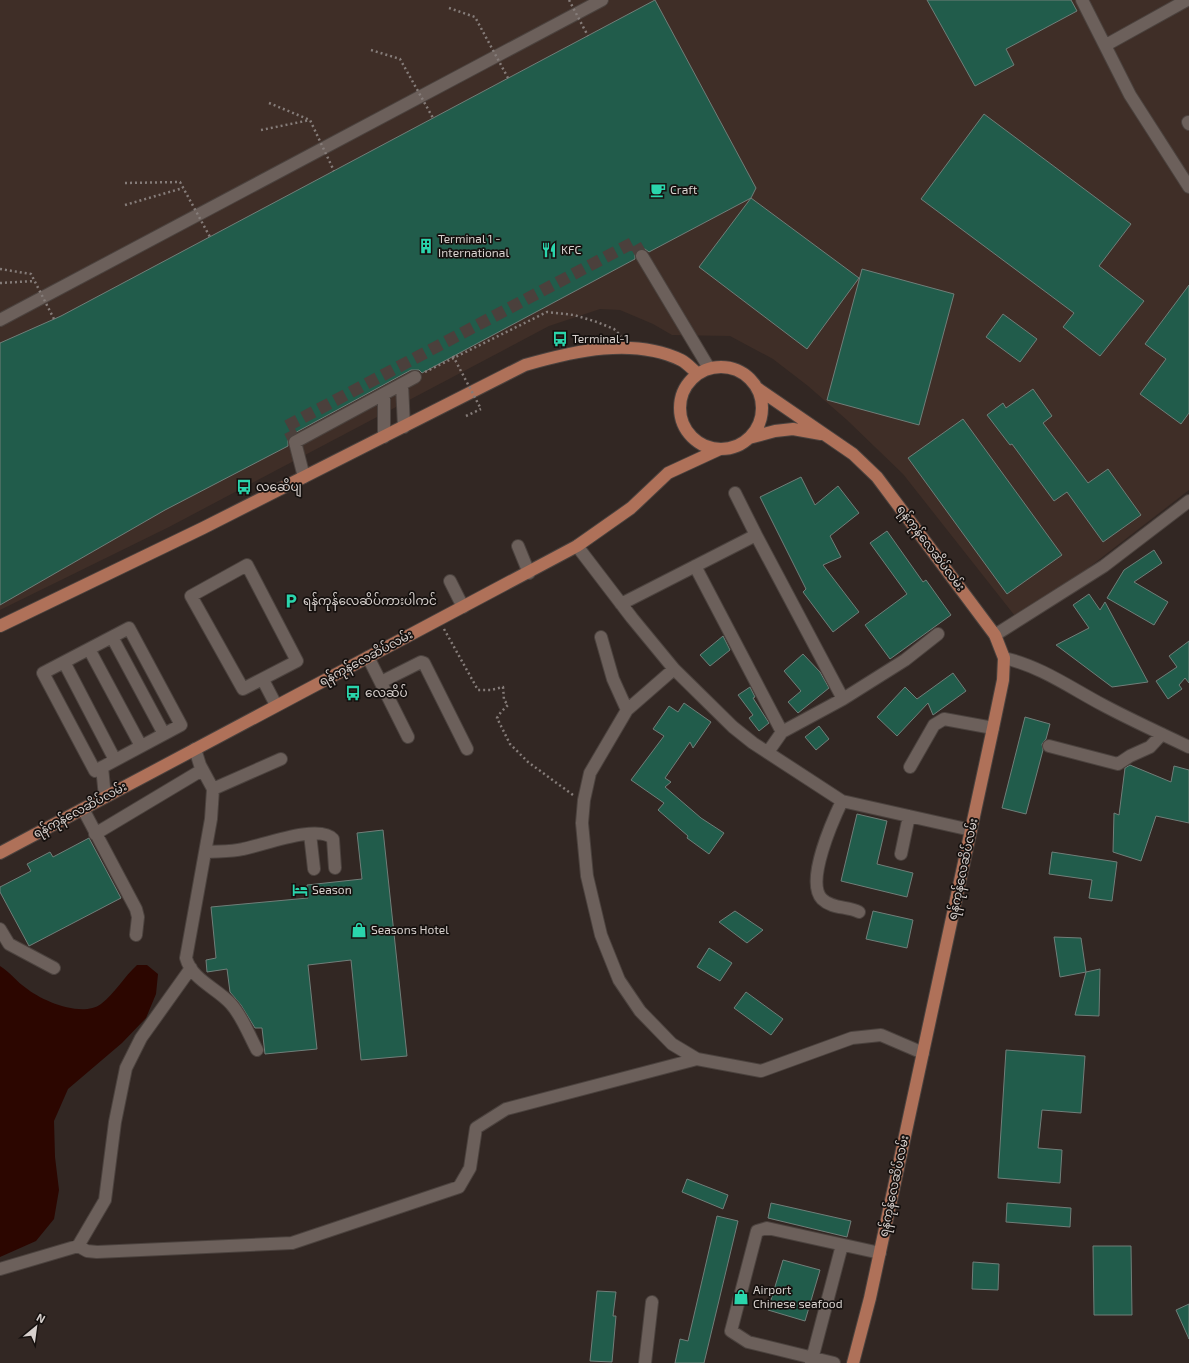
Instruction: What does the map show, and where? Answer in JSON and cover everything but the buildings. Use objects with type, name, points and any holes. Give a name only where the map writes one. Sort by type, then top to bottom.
[{"type":"main road","points":[[0,626],[304,477],[525,365],[570,352],[601,349],[634,349],[665,354],[682,361],[698,374]]},
{"type":"main road","points":[[723,367],[737,370],[749,377],[757,388],[762,401],[762,414],[758,427],[749,438],[731,448],[720,449],[708,446],[696,440],[688,431],[682,419],[680,407],[682,394],[688,383],[698,374],[709,368],[723,367]]},
{"type":"main road","name":"ရန်ကုန်လေဆိပ်လမ်း","points":[[757,388],[853,454],[877,477],[995,635],[1004,658],[1003,680],[993,728],[880,1253],[853,1363]]},
{"type":"main road","name":"ရန်ကုန်လေဆိပ်လမ်း","points":[[749,438],[775,431],[793,429],[824,434]]},
{"type":"main road","name":"ရန်ကုန်လေဆိပ်လမ်း","points":[[0,853],[276,705],[530,573],[577,546],[631,508],[668,473],[720,449]]},
{"type":"street","points":[[0,320],[602,0]]},
{"type":"street","points":[[1082,0],[1130,95],[1189,187]]},
{"type":"street","points":[[1106,45],[1187,0]]},
{"type":"street","points":[[642,256],[709,368]]},
{"type":"street","points":[[304,477],[295,442],[415,377]]},
{"type":"street","points":[[402,384],[404,427]]},
{"type":"street","points":[[384,394],[384,437]]},
{"type":"street","points":[[735,493],[843,699]]},
{"type":"street","points":[[995,635],[1104,566],[1189,501]]},
{"type":"street","points":[[621,604],[756,535]]},
{"type":"street","points":[[518,546],[530,573]]},
{"type":"street","points":[[577,546],[621,604],[674,669],[733,727],[753,743],[842,801],[971,830]]},
{"type":"street","points":[[247,565],[297,661],[263,680],[243,689],[191,596],[247,565]]},
{"type":"street","points":[[695,566],[782,732]]},
{"type":"street","points":[[450,581],[463,607]]},
{"type":"street","points":[[129,628],[181,725],[95,771],[43,673],[89,649],[129,628]]},
{"type":"street","points":[[768,752],[782,732],[843,699],[905,660],[938,634]]},
{"type":"street","points":[[112,637],[164,734]]},
{"type":"street","points":[[601,637],[613,679],[627,710]]},
{"type":"street","points":[[89,649],[141,746]]},
{"type":"street","points":[[368,657],[408,737]]},
{"type":"street","points":[[1004,658],[1023,662],[1036,668],[1104,706],[1189,747]]},
{"type":"street","points":[[64,662],[115,760]]},
{"type":"street","points":[[381,682],[421,662],[424,663],[467,749]]},
{"type":"street","points":[[674,669],[627,710],[590,772],[584,800],[582,823],[587,876],[601,934],[619,980],[640,1011],[672,1044],[697,1059],[761,1071],[852,1038],[881,1035],[923,1053]]},
{"type":"street","points":[[263,680],[276,705]]},
{"type":"street","points":[[910,767],[934,725],[939,720],[944,719],[993,728]]},
{"type":"street","points":[[1049,746],[1118,764],[1130,756],[1150,747],[1162,734]]},
{"type":"street","points":[[195,749],[202,770],[213,789],[211,819],[206,852],[186,952],[188,963],[200,978],[232,1005],[257,1050]]},
{"type":"street","points":[[213,789],[281,759]]},
{"type":"street","points":[[102,767],[104,797]]},
{"type":"street","points":[[95,834],[202,770]]},
{"type":"street","points":[[842,801],[829,832],[816,878],[816,889],[821,899],[830,905],[853,909],[859,912]]},
{"type":"street","points":[[83,809],[136,909],[138,917],[136,935]]},
{"type":"street","points":[[901,854],[909,816]]},
{"type":"street","points":[[310,834],[314,869]]},
{"type":"street","points":[[206,852],[243,850],[288,837],[323,834],[330,836],[333,839],[334,868]]},
{"type":"street","points":[[0,928],[9,944],[54,968]]},
{"type":"street","points":[[78,1246],[104,1200],[115,1122],[126,1068],[141,1038],[191,968]]},
{"type":"street","points":[[0,1269],[78,1246],[97,1252],[292,1243],[459,1187],[470,1168],[476,1128],[506,1109],[697,1059]]},
{"type":"street","points":[[834,1363],[812,1360],[748,1342],[731,1332],[757,1231],[767,1228],[880,1253]]},
{"type":"street","points":[[812,1360],[842,1245]]},
{"type":"street","points":[[645,1363],[652,1302]]},
{"type":"path","points":[[568,0],[588,36]]},
{"type":"path","points":[[449,8],[475,17],[508,78]]},
{"type":"path","points":[[371,50],[400,60],[433,118]]},
{"type":"path","points":[[269,103],[310,120],[334,171]]},
{"type":"path","points":[[261,130],[310,120]]},
{"type":"path","points":[[125,183],[180,182],[210,237]]},
{"type":"path","points":[[125,205],[183,188]]},
{"type":"path","points":[[0,269],[30,274],[54,319]]},
{"type":"path","points":[[0,283],[35,281]]},
{"type":"path","points":[[415,377],[547,312],[574,315],[614,329],[634,349]]},
{"type":"path","points":[[453,356],[481,408],[466,416]]},
{"type":"path","points":[[439,620],[478,690],[491,690],[502,687],[504,700],[508,705],[496,718],[510,744],[528,762],[573,795],[584,800]]},
{"type":"shaded area","points":[[0,0],[1189,0],[1189,490],[1083,572],[1031,608],[1015,616],[903,474],[847,420],[808,386],[773,359],[730,336],[672,335],[653,324],[620,310],[600,309],[549,326],[169,527],[0,610]]},
{"type":"shaded area","points":[[137,965],[147,965],[158,974],[156,994],[146,1018],[122,1043],[68,1089],[54,1121],[55,1157],[59,1190],[54,1219],[36,1241],[0,1257],[0,966],[23,986],[42,998],[73,1009],[84,1009],[93,1008],[101,1004],[111,995]]},
{"type":"tunnel","points":[[295,442],[287,426],[634,242],[642,256]]},
{"type":"place","name":"Craft","points":[[658,190]]},
{"type":"place","name":"Terminal 1 - International","points":[[426,246]]},
{"type":"place","name":"KFC","points":[[549,250]]},
{"type":"place","name":"Terminal-1","points":[[560,339]]},
{"type":"place","name":"လဆေိပျ","points":[[244,487]]},
{"type":"place","name":"ရန်ကုန်လေဆိပ်ကားပါကင်","points":[[291,601]]},
{"type":"place","name":"လေဆိပ်","points":[[353,693]]},
{"type":"place","name":"Season","points":[[300,890]]},
{"type":"place","name":"Seasons Hotel","points":[[359,930]]},
{"type":"place","name":"Airport Chinese seafood","points":[[741,1297]]}]
